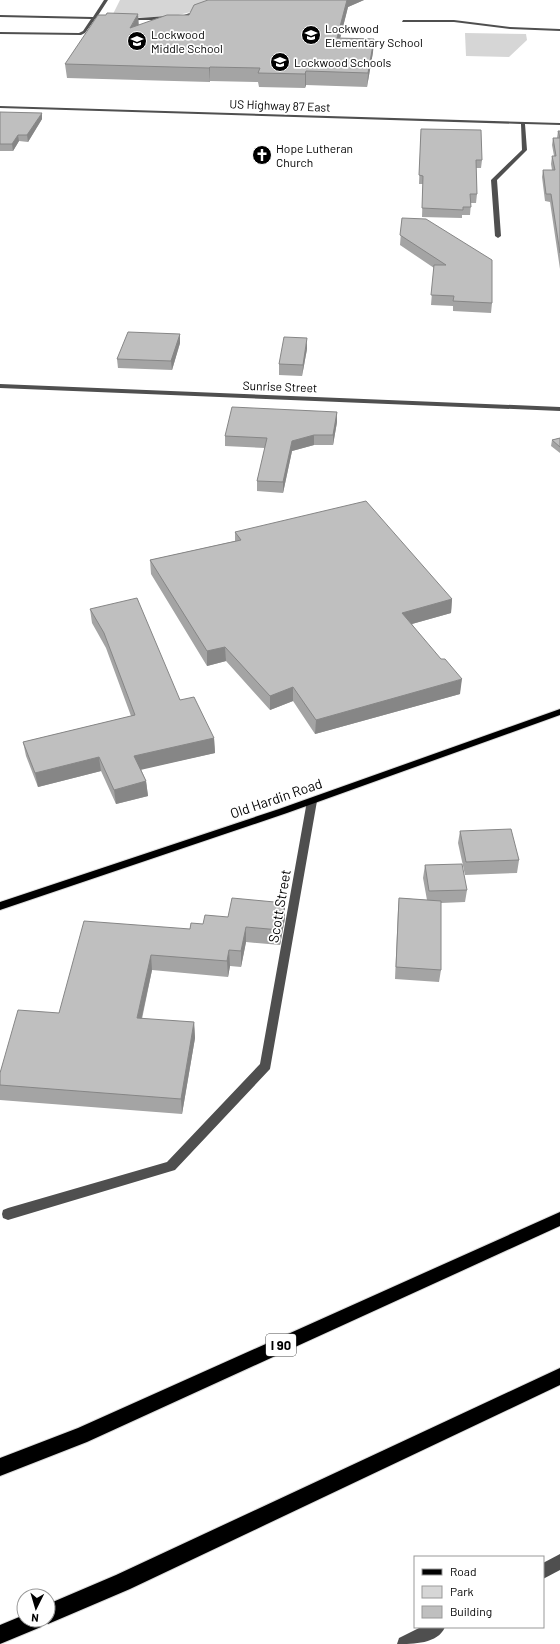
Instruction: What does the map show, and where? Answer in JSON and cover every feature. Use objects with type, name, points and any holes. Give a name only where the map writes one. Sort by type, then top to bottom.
[{"type":"highway","name":"I 90","points":[[0,1467],[81,1436],[560,1219]]},
{"type":"highway","points":[[56,1611],[123,1582],[560,1376]]},
{"type":"highway","points":[[0,1635],[16,1628]]},
{"type":"main road","name":"Old Hardin Road","points":[[0,906],[312,801],[560,712]]},
{"type":"street","points":[[0,33],[80,34],[84,32],[106,0]]},
{"type":"street","points":[[0,16],[147,19],[175,17],[201,11],[212,3],[212,0]]},
{"type":"street","points":[[403,21],[454,21],[516,28],[560,30]]},
{"type":"street","name":"US Highway 87 East","points":[[0,107],[5,110],[560,124]]},
{"type":"street","points":[[498,236],[494,180],[525,150],[523,123]]},
{"type":"street","name":"Sunrise Street","points":[[0,386],[560,408]]},
{"type":"street","name":"Scott Street","points":[[8,1214],[171,1166],[266,1066],[312,801]]},
{"type":"street","points":[[544,1570],[560,1562]]},
{"type":"street","points":[[405,1644],[435,1628]]},
{"type":"green space","points":[[120,0],[209,0],[203,9],[170,17],[111,18]]},
{"type":"green space","points":[[465,33],[526,34],[527,40],[509,57],[466,56]]},
{"type":"building","points":[[208,0],[347,0],[337,38],[374,39],[368,73],[306,71],[305,74],[258,73],[260,68],[65,64],[98,15],[106,15],[107,13],[138,14],[130,28],[167,15],[189,15],[194,5]]},
{"type":"building","points":[[0,112],[42,113],[27,135],[18,135],[12,144],[0,144]]},
{"type":"building","points":[[421,129],[481,130],[482,160],[476,160],[477,194],[470,194],[471,207],[463,207],[463,210],[422,208],[423,176],[419,175]]},
{"type":"building","points":[[553,138],[560,138],[560,253],[551,194],[546,194],[543,170],[555,170],[552,156],[556,156]]},
{"type":"building","points":[[402,218],[426,219],[492,260],[492,303],[453,301],[454,296],[431,295],[434,265],[446,265],[400,235]]},
{"type":"building","points":[[128,332],[180,334],[171,361],[117,359]]},
{"type":"building","points":[[284,337],[307,338],[303,365],[279,364]]},
{"type":"building","points":[[232,407],[337,412],[333,435],[314,435],[292,441],[283,482],[257,481],[267,438],[225,436]]},
{"type":"building","points":[[560,438],[560,447],[552,440]]},
{"type":"building","points":[[366,501],[452,599],[402,613],[441,659],[445,659],[462,679],[316,720],[293,687],[270,696],[225,647],[207,651],[150,560],[241,540],[235,532]]},
{"type":"building","points":[[137,598],[180,700],[194,697],[214,738],[134,756],[146,781],[114,790],[99,757],[35,773],[23,742],[135,715],[104,633],[90,609]]},
{"type":"building","points":[[511,829],[519,860],[466,862],[460,831]]},
{"type":"building","points":[[462,864],[467,890],[429,891],[425,865]]},
{"type":"building","points":[[232,898],[285,903],[280,930],[246,927],[241,951],[229,950],[227,961],[151,955],[137,1018],[194,1022],[181,1099],[0,1085],[0,1073],[18,1010],[59,1013],[84,921],[190,929],[191,923],[203,924],[205,915],[228,917]]},
{"type":"building","points":[[399,898],[441,901],[441,970],[396,967]]},
{"type":"place","name":"Lockwood Elementary School","points":[[311,35]]},
{"type":"place","name":"Lockwood Middle School","points":[[137,41]]},
{"type":"place","name":"Lockwood Schools","points":[[280,62]]},
{"type":"place","name":"Hope Lutheran Church","points":[[262,155]]}]
